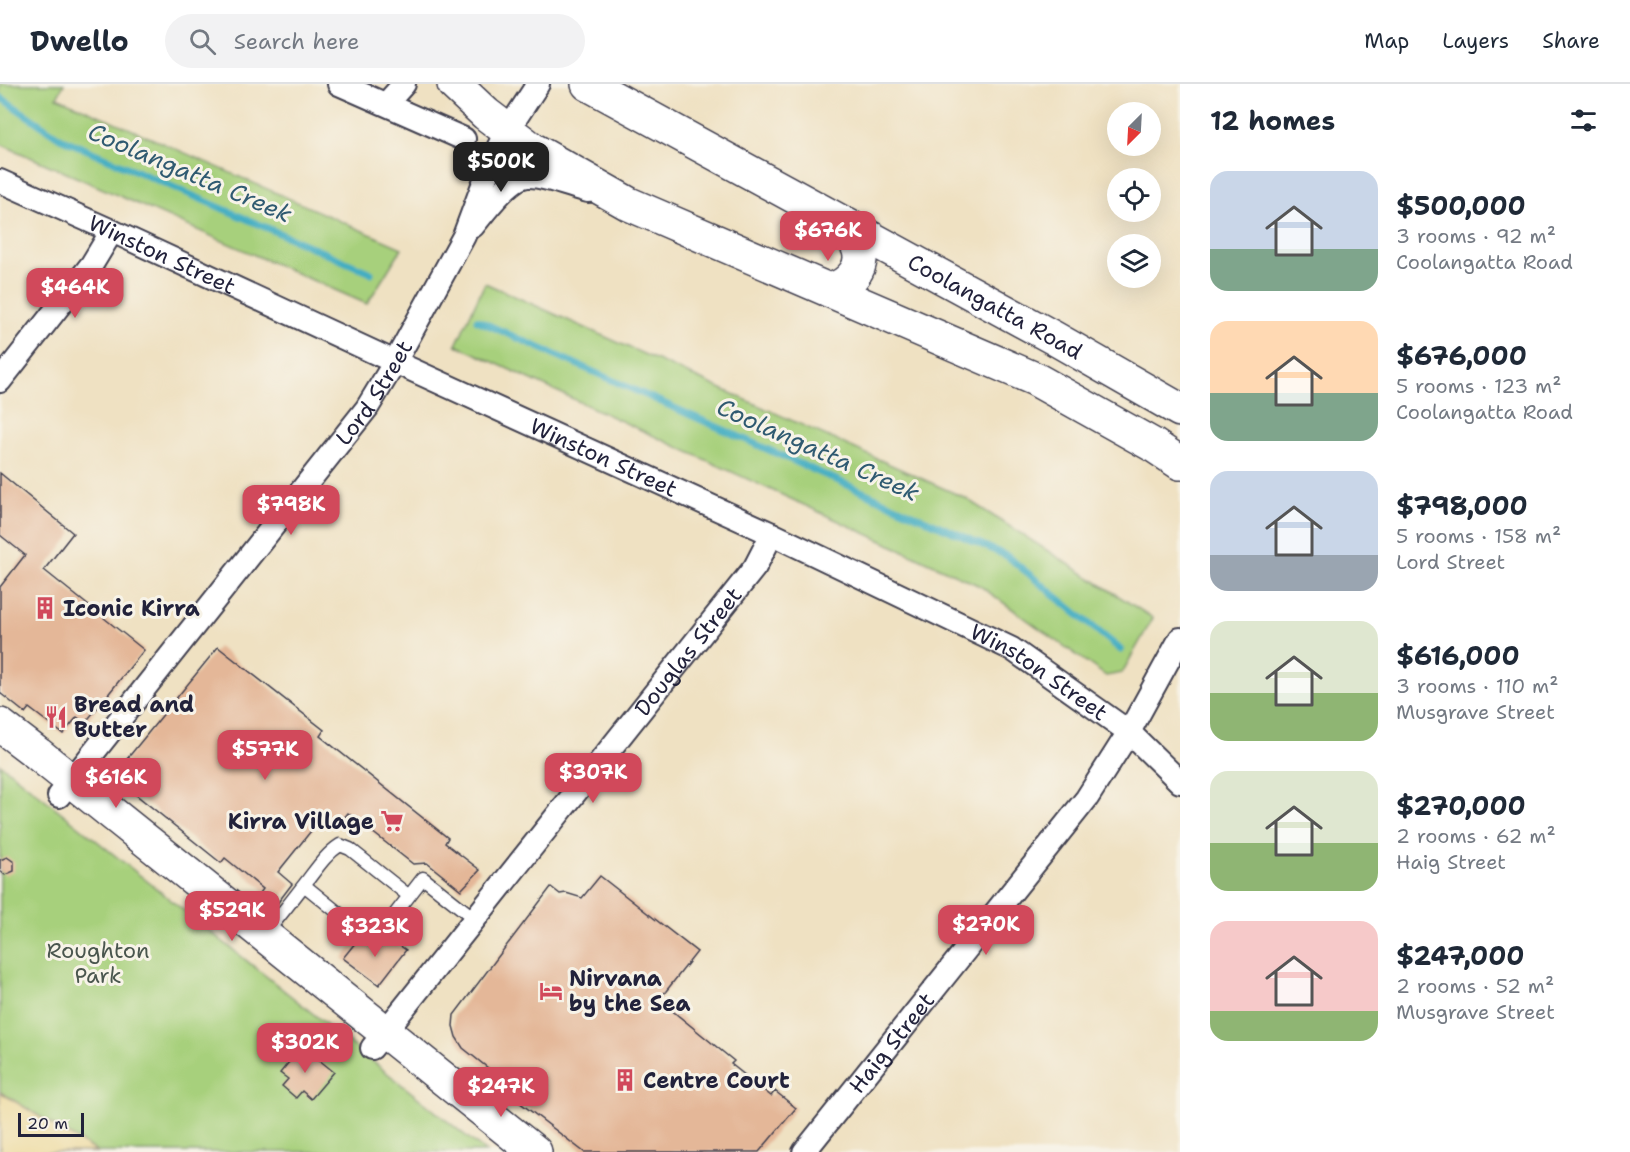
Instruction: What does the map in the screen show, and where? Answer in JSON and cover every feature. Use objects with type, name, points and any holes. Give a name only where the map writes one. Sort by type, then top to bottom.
[{"type":"street","points":[[339,84],[379,95],[464,139]]},
{"type":"street","points":[[379,95],[404,84]]},
{"type":"street","name":"Coolangatta Road","points":[[454,84],[486,114],[532,149],[629,204],[1035,379],[1153,445],[1180,463]]},
{"type":"street","name":"Lord Street","points":[[65,788],[367,408],[464,236],[490,165],[538,84]]},
{"type":"street","name":"Coolangatta Road","points":[[594,86],[1054,338],[1180,410]]},
{"type":"street","points":[[758,175],[768,189],[844,232],[857,244],[860,261],[856,272],[842,284],[829,290]]},
{"type":"street","name":"Coolangatta Road","points":[[464,236],[520,177],[541,178],[629,204]]},
{"type":"street","name":"Winston Street","points":[[0,181],[772,534],[1012,649],[1129,732],[1180,782]]},
{"type":"street","points":[[0,381],[92,264],[112,231]]},
{"type":"street","name":"Douglas Street","points":[[379,1039],[756,567],[772,534]]},
{"type":"street","name":"Haig Street","points":[[804,1152],[1087,798],[1129,732],[1180,639]]},
{"type":"street","points":[[0,725],[65,788],[379,1039],[535,1152]]},
{"type":"street","points":[[0,750],[65,788],[265,935],[502,1152]]},
{"type":"lane","points":[[265,935],[331,851],[340,845],[350,849],[409,896]]},
{"type":"lane","points":[[304,885],[362,932],[382,931],[423,878],[475,919]]},
{"type":"green space","points":[[0,84],[64,84],[57,97],[402,248],[367,304],[0,144]]},
{"type":"green space","points":[[485,283],[965,498],[1153,618],[1122,673],[1106,676],[980,586],[456,345]]},
{"type":"green space","name":"Roughton Park","points":[[0,764],[486,1152],[97,1152],[0,1092]]},
{"type":"sand","points":[[0,1092],[97,1152],[0,1152]]},
{"type":"building","name":"Iconic Kirra","points":[[0,473],[73,533],[44,570],[144,650],[85,723],[77,717],[63,734],[29,708],[25,713],[0,693],[0,587],[25,555],[0,535]]},
{"type":"building","points":[[218,647],[324,730],[320,736],[448,838],[445,843],[480,870],[461,890],[427,863],[413,864],[348,813],[337,826],[323,816],[278,872],[292,884],[273,909],[258,896],[263,889],[225,858],[221,863],[119,781],[118,770]]},
{"type":"building","points":[[7,857],[14,862],[14,871],[5,875],[0,871],[0,860]]},
{"type":"building","points":[[600,876],[697,952],[659,1000],[734,1061],[731,1064],[771,1096],[775,1091],[796,1108],[759,1152],[584,1152],[514,1098],[518,1092],[463,1048],[456,1037],[453,1026],[454,1015],[551,887],[560,894],[566,893],[582,898]]},
{"type":"building","points":[[390,939],[406,950],[379,985],[343,958],[356,942]]},
{"type":"building","points":[[302,1046],[334,1072],[311,1099],[302,1091],[296,1098],[282,1086],[288,1079],[280,1073]]},
{"type":"waterway","name":"Coolangatta Creek","points":[[0,97],[60,138],[371,273]]},
{"type":"waterway","name":"Coolangatta Creek","points":[[477,320],[1007,556],[1121,650]]},
{"type":"place","name":"Iconic Kirra","points":[[45,608]]},
{"type":"place","name":"Bread and Butter","points":[[56,717]]},
{"type":"place","name":"Kirra Village","points":[[392,821]]},
{"type":"place","name":"Nirvana by the Sea","points":[[551,991]]},
{"type":"place","name":"Centre Court","points":[[625,1080]]}]
